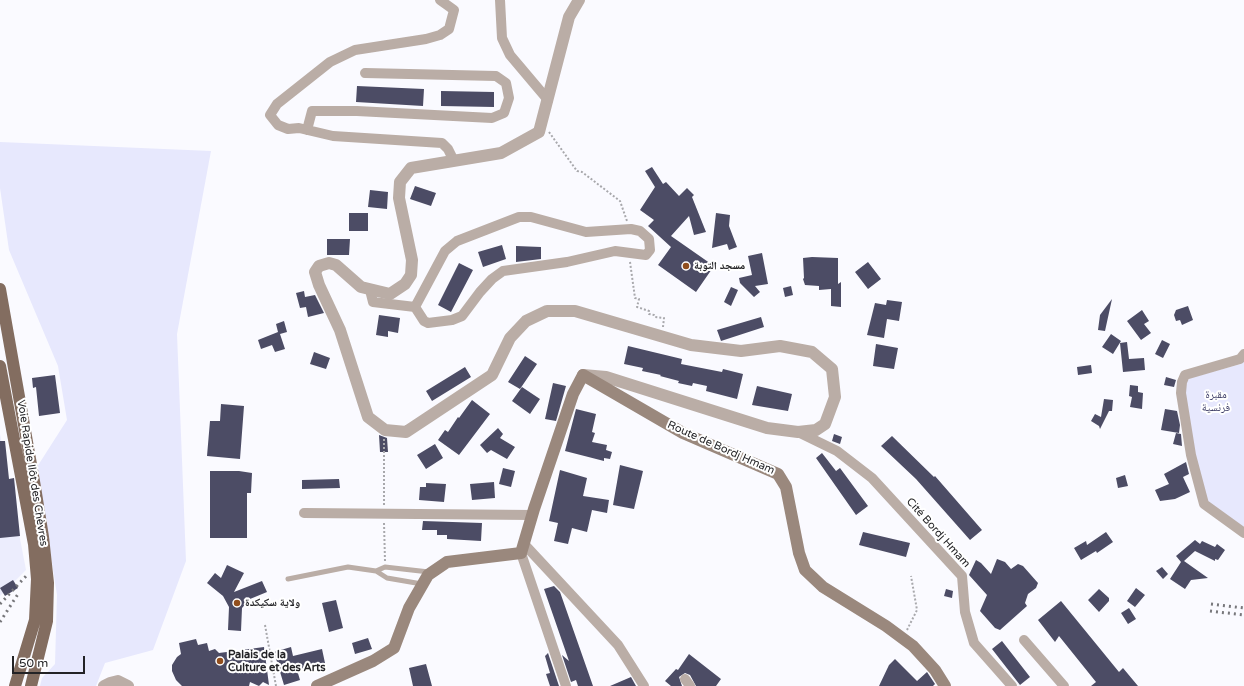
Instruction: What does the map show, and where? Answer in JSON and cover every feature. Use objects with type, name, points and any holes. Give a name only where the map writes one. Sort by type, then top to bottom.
[{"type":"main road","name":"Voie Rapide Ilôt des Chèvres","points":[[0,289],[43,537],[48,583],[48,611],[40,657],[31,686]]},
{"type":"main road","name":"Voie Rapide Ilôt des Chèvres","points":[[0,366],[34,544],[37,579],[35,620],[15,686]]},
{"type":"main road","points":[[317,686],[373,661],[394,648],[409,608],[432,572],[447,562],[522,549],[573,394],[583,375]]},
{"type":"main road","name":"Route de Bordj Hmam","points":[[583,375],[683,433],[778,474],[786,487],[799,553],[805,570],[823,587],[913,646],[945,686]]},
{"type":"main road","points":[[26,686],[32,667],[40,657]]},
{"type":"street","points":[[440,0],[454,10],[449,29],[426,39],[355,50],[330,62],[277,104],[270,115],[278,126],[288,129],[307,130],[333,136],[442,143],[448,149],[454,161]]},
{"type":"street","points":[[500,0],[502,38],[510,55],[548,100]]},
{"type":"street","points":[[579,0],[569,17],[539,132],[501,153],[411,168],[400,182],[399,198],[412,260],[411,275],[405,284],[390,294],[370,290],[361,287],[336,265],[329,263],[317,268],[316,278],[340,330],[368,417],[384,430],[406,432],[492,375],[510,338],[526,321],[547,311],[575,311],[691,345],[740,351],[780,346],[812,352],[832,369],[835,397],[825,424],[816,430],[798,432],[767,428],[606,377],[583,375]]},
{"type":"street","points":[[307,130],[312,111],[357,111],[492,118],[504,113],[509,98],[506,83],[496,76],[365,73]]},
{"type":"street","points":[[519,217],[531,217],[586,232],[631,229],[640,231],[648,239],[650,250],[646,255],[615,251],[567,262],[503,271],[492,279],[480,292],[462,316],[452,320],[428,323],[424,321],[415,307],[445,251],[457,240],[519,217]]},
{"type":"street","points":[[370,290],[373,302],[415,307]]},
{"type":"street","points":[[1244,354],[1240,359],[1185,375],[1182,382],[1181,393],[1191,455],[1204,504],[1244,533]]},
{"type":"street","name":"Cité Bordj Hmam","points":[[798,432],[837,451],[872,478],[962,576],[965,612],[974,643],[1012,686]]},
{"type":"street","points":[[304,513],[532,515]]},
{"type":"street","points":[[522,549],[566,686]]},
{"type":"street","points":[[522,549],[618,645],[644,686]]},
{"type":"street","points":[[1024,640],[1064,686]]},
{"type":"street","points":[[104,686],[110,682],[118,681],[128,686]]},
{"type":"lane","points":[[288,579],[348,567],[376,571],[386,578],[423,584]]},
{"type":"lane","points":[[376,571],[385,567],[432,572]]},
{"type":"path","points":[[542,122],[577,171],[582,172],[620,201],[631,229]]},
{"type":"path","points":[[629,253],[635,298],[639,299],[637,307],[649,311],[649,314],[664,318],[661,336]]},
{"type":"path","points":[[384,430],[385,567]]},
{"type":"path","points":[[903,639],[917,610],[911,576]]},
{"type":"path","points":[[265,625],[276,686]]},
{"type":"shaded area","points":[[0,434],[26,570],[0,596]]},
{"type":"green space","points":[[0,142],[211,151],[177,334],[186,561],[153,650],[105,663],[96,686],[40,686],[42,678],[55,664],[57,595],[37,467],[67,420],[58,366],[9,250],[0,188]]},
{"type":"green space","name":"مقبرة فرنسية","points":[[1244,360],[1244,528],[1207,504],[1191,442],[1184,384],[1190,378],[1241,364]]},
{"type":"building","points":[[357,86],[424,89],[423,106],[356,102]]},
{"type":"building","points":[[441,91],[494,92],[494,107],[441,106]]},
{"type":"building","points":[[652,167],[663,184],[666,182],[679,196],[687,188],[694,195],[692,197],[706,232],[694,235],[689,216],[671,236],[714,266],[696,292],[658,265],[671,247],[648,226],[654,220],[640,210],[655,187],[645,171]]},
{"type":"building","points":[[415,186],[436,193],[431,206],[410,199]]},
{"type":"building","points":[[370,190],[388,192],[387,209],[368,207]]},
{"type":"building","points":[[349,213],[368,213],[368,231],[349,231]]},
{"type":"building","points":[[716,213],[730,215],[729,226],[737,247],[729,250],[727,244],[712,248]]},
{"type":"building","points":[[327,239],[350,239],[349,255],[327,255]]},
{"type":"building","points":[[502,245],[506,259],[483,267],[478,252]]},
{"type":"building","points":[[516,246],[541,247],[541,259],[516,262]]},
{"type":"building","points":[[762,253],[768,284],[755,286],[760,292],[754,297],[740,283],[739,278],[752,275],[748,256]]},
{"type":"building","points":[[803,258],[838,258],[838,284],[841,282],[841,307],[831,306],[831,289],[819,290],[819,286],[805,285],[803,279]]},
{"type":"building","points":[[868,262],[881,279],[868,289],[855,272]]},
{"type":"building","points":[[459,263],[473,270],[451,312],[438,305]]},
{"type":"building","points":[[791,286],[793,295],[785,297],[783,288]]},
{"type":"building","points":[[731,287],[738,290],[731,306],[724,302]]},
{"type":"building","points":[[304,291],[305,297],[315,295],[324,313],[308,317],[306,307],[300,308],[296,293]]},
{"type":"building","points":[[1112,299],[1105,331],[1098,330],[1100,315]]},
{"type":"building","points":[[887,300],[902,302],[899,321],[887,319],[884,338],[867,335],[875,303],[886,305]]},
{"type":"building","points":[[1188,306],[1193,320],[1182,325],[1180,320],[1176,321],[1174,315],[1176,310]]},
{"type":"building","points":[[1142,310],[1149,321],[1144,324],[1151,333],[1141,340],[1127,321]]},
{"type":"building","points":[[379,315],[400,318],[398,333],[388,331],[388,337],[376,335]]},
{"type":"building","points":[[761,317],[764,327],[721,341],[717,330]]},
{"type":"building","points":[[284,321],[287,332],[280,334],[285,349],[275,352],[272,345],[261,349],[258,340],[278,332],[276,324]]},
{"type":"building","points":[[1111,334],[1121,341],[1113,354],[1102,347]]},
{"type":"building","points":[[1162,340],[1170,344],[1163,358],[1155,354]]},
{"type":"building","points":[[1127,342],[1129,359],[1144,358],[1145,370],[1123,372],[1120,343]]},
{"type":"building","points":[[876,344],[898,348],[894,369],[873,366]]},
{"type":"building","points":[[628,346],[682,359],[681,364],[722,372],[723,369],[743,374],[737,399],[706,391],[707,386],[693,383],[692,386],[678,383],[679,381],[642,371],[643,368],[624,364]]},
{"type":"building","points":[[314,352],[330,358],[326,369],[310,364]]},
{"type":"building","points":[[525,356],[537,364],[520,389],[508,382]]},
{"type":"building","points":[[1091,365],[1092,373],[1078,375],[1077,367]]},
{"type":"building","points":[[465,367],[471,377],[432,401],[426,391]]},
{"type":"building","points":[[55,375],[60,413],[39,416],[36,387],[33,388],[32,378]]},
{"type":"building","points":[[1166,377],[1176,380],[1174,387],[1164,385]]},
{"type":"building","points":[[553,383],[566,386],[556,421],[545,419]]},
{"type":"building","points":[[1130,385],[1138,386],[1138,392],[1143,393],[1142,409],[1130,407],[1132,397],[1129,396]]},
{"type":"building","points":[[757,386],[792,394],[788,411],[752,405]]},
{"type":"building","points":[[522,387],[540,399],[530,414],[512,401]]},
{"type":"building","points":[[1104,399],[1113,400],[1112,411],[1109,411],[1100,429],[1099,426],[1091,421],[1095,414],[1101,417]]},
{"type":"building","points":[[472,400],[490,414],[459,455],[438,440],[445,430],[448,432]]},
{"type":"building","points":[[221,404],[244,406],[240,459],[207,456],[210,421],[220,421]]},
{"type":"building","points":[[576,409],[596,414],[592,432],[595,433],[592,442],[607,445],[606,450],[612,452],[610,459],[604,458],[604,461],[565,451]]},
{"type":"building","points":[[1165,409],[1177,411],[1180,425],[1179,433],[1161,430]]},
{"type":"building","points":[[498,428],[503,434],[500,438],[515,447],[507,459],[491,450],[487,453],[480,445]]},
{"type":"building","points":[[1176,433],[1181,434],[1182,446],[1173,444]]},
{"type":"building","points":[[834,434],[842,437],[840,444],[832,441]]},
{"type":"building","points":[[379,435],[387,438],[388,452],[380,452]]},
{"type":"building","points":[[892,436],[934,477],[935,476],[982,530],[970,540],[916,479],[881,446]]},
{"type":"building","points":[[0,441],[5,441],[9,479],[14,478],[20,536],[0,538]]},
{"type":"building","points":[[435,444],[443,458],[426,469],[417,455]]},
{"type":"building","points":[[822,453],[836,471],[840,468],[868,506],[856,515],[816,458]]},
{"type":"building","points":[[1186,462],[1189,474],[1183,477],[1190,492],[1175,499],[1160,501],[1155,490],[1169,484],[1164,474]]},
{"type":"building","points":[[620,465],[643,471],[634,509],[613,505]]},
{"type":"building","points":[[503,468],[515,471],[511,487],[499,484]]},
{"type":"building","points":[[560,470],[587,478],[583,496],[609,500],[607,513],[592,510],[587,532],[572,528],[568,544],[554,541],[558,523],[549,521]]},
{"type":"building","points":[[210,471],[239,471],[252,473],[251,493],[247,493],[247,538],[210,538]]},
{"type":"building","points":[[1125,475],[1128,486],[1118,488],[1116,478]]},
{"type":"building","points":[[339,479],[340,488],[302,489],[302,480]]},
{"type":"building","points":[[494,482],[495,498],[472,500],[470,484]]},
{"type":"building","points":[[426,483],[446,484],[444,502],[419,500],[420,487],[426,487]]},
{"type":"building","points":[[423,521],[482,523],[481,541],[447,539],[447,535],[437,535],[437,530],[422,530]]},
{"type":"building","points":[[863,532],[910,543],[906,557],[859,545]]},
{"type":"building","points":[[1106,532],[1113,542],[1097,553],[1096,551],[1081,560],[1074,548],[1086,541],[1087,545]]},
{"type":"building","points":[[1195,540],[1200,544],[1202,541],[1215,547],[1217,544],[1225,550],[1218,560],[1215,559],[1215,561],[1195,551],[1184,561],[1208,578],[1191,580],[1185,589],[1170,579],[1181,562],[1176,556]]},
{"type":"building","points":[[997,559],[1005,562],[1011,569],[1018,564],[1023,566],[1038,583],[1036,588],[1028,594],[1025,603],[1027,606],[1000,630],[995,628],[980,611],[987,595],[969,575],[976,560],[981,563],[991,574]]},
{"type":"building","name":"ولاية سكيكدة","points":[[227,565],[244,573],[234,592],[262,581],[267,592],[250,599],[242,608],[241,631],[228,630],[229,607],[223,596],[207,583],[215,573],[221,578]]},
{"type":"building","points":[[1162,567],[1168,574],[1163,579],[1156,571]]},
{"type":"building","points":[[13,580],[18,588],[5,596],[0,588]]},
{"type":"building","points":[[554,586],[560,592],[593,686],[578,686],[576,680],[571,682],[562,655],[569,661],[544,589]]},
{"type":"building","points":[[1136,588],[1145,595],[1135,607],[1127,601]]},
{"type":"building","points":[[946,589],[953,591],[952,598],[944,596]]},
{"type":"building","points":[[1099,589],[1109,598],[1109,601],[1099,612],[1088,600]]},
{"type":"building","points":[[336,600],[343,628],[329,632],[322,603]]},
{"type":"building","points":[[1061,601],[1119,672],[1123,668],[1138,686],[1091,686],[1096,682],[1059,636],[1055,642],[1038,620]]},
{"type":"building","points":[[1129,608],[1136,619],[1128,624],[1121,613]]},
{"type":"building","points":[[368,638],[372,649],[355,654],[352,643]]},
{"type":"building","name":"Palais de la Culture et des Arts","points":[[196,639],[198,645],[207,643],[209,651],[215,649],[219,653],[264,647],[269,685],[263,682],[259,686],[250,682],[249,686],[182,686],[176,680],[172,671],[172,665],[181,654],[179,643]]},
{"type":"building","points":[[1002,641],[1030,677],[1020,685],[992,649]]},
{"type":"building","points":[[291,647],[293,656],[322,649],[325,663],[297,670],[300,680],[284,685],[274,652]]},
{"type":"building","points":[[548,653],[559,686],[550,686],[546,674],[550,673],[545,656]]},
{"type":"building","points":[[689,654],[721,679],[716,686],[696,686],[690,675],[685,673],[679,677],[682,686],[671,686],[665,681],[676,669],[678,670]]},
{"type":"building","points":[[895,659],[917,681],[927,672],[935,684],[933,686],[879,686],[889,665]]},
{"type":"building","points":[[426,664],[432,686],[413,686],[409,668]]},
{"type":"building","points":[[631,677],[636,686],[610,686]]},
{"type":"railway","points":[[0,604],[28,574]]},
{"type":"railway","points":[[0,622],[18,594]]},
{"type":"railway","points":[[1211,604],[1244,608]]},
{"type":"railway","points":[[1210,611],[1244,615]]},
{"type":"place","name":"مسجد التوبة","points":[[686,266]]},
{"type":"place","name":"ولاية سكيكدة","points":[[237,603]]},
{"type":"place","name":"Palais de la Culture et des Arts","points":[[220,661]]}]
